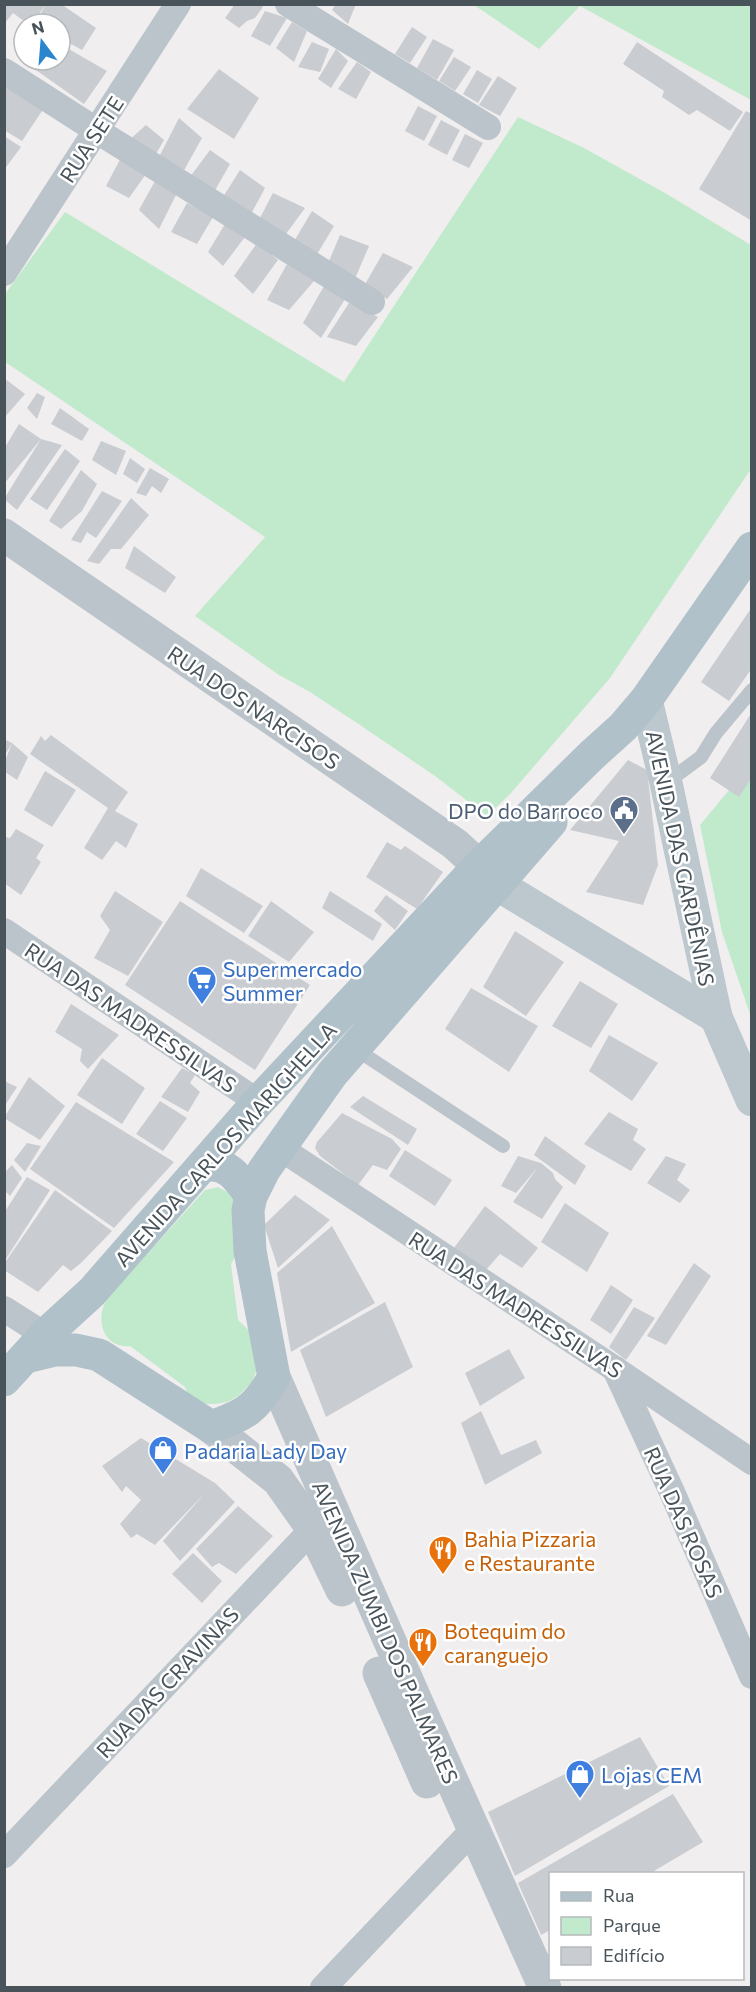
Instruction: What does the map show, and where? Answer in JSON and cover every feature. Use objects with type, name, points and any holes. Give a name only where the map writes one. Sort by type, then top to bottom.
[{"type":"main road","name":"AVENIDA CARLOS MARIGHELLA","points":[[25,1358],[92,1292],[258,1102],[488,876],[623,727],[646,700],[752,548]]},
{"type":"main road","name":"AVENIDA DAS GARDÊNIAS","points":[[646,700],[716,1017],[752,1100]]},
{"type":"main road","name":"AVENIDA CARLOS MARIGHELLA","points":[[251,1196],[264,1170],[332,1074],[488,876]]},
{"type":"main road","name":"AVENIDA DAS GARDÊNIAS","points":[[488,876],[716,1017]]},
{"type":"main road","points":[[203,1166],[210,1164],[234,1172],[251,1196]]},
{"type":"main road","name":"AVENIDA ZUMBI DOS PALMARES","points":[[251,1196],[248,1210],[250,1251],[274,1377]]},
{"type":"main road","points":[[92,1292],[91,1321],[99,1355]]},
{"type":"main road","points":[[25,1358],[55,1350],[76,1350],[99,1355],[211,1427],[234,1419],[250,1410],[264,1395],[274,1377]]},
{"type":"street","name":"RUA SETE","points":[[4,273],[178,4]]},
{"type":"street","points":[[288,4],[488,127]]},
{"type":"street","points":[[4,71],[372,302]]},
{"type":"street","name":"RUA DOS NARCISOS","points":[[4,535],[454,844],[488,876]]},
{"type":"street","name":"RUA DAS MADRESSILVAS","points":[[4,931],[258,1102]]},
{"type":"street","name":"RUA DAS MADRESSILVAS","points":[[280,1148],[752,1462]]},
{"type":"street","points":[[4,1309],[25,1358]]},
{"type":"street","name":"RUA DAS ROSAS","points":[[615,1369],[672,1492],[752,1676]]},
{"type":"street","name":"AVENIDA ZUMBI DOS PALMARES","points":[[274,1377],[322,1519],[465,1838],[545,1988]]},
{"type":"street","points":[[211,1427],[278,1480],[322,1519]]},
{"type":"street","name":"RUA DAS CRAVINAS","points":[[4,1855],[322,1519]]},
{"type":"street","points":[[323,1988],[465,1838],[520,1988]]},
{"type":"lane","points":[[666,783],[701,757],[716,733],[752,690]]},
{"type":"lane","points":[[354,1048],[503,1146]]},
{"type":"green space","points":[[474,5],[751,5],[751,100],[580,6],[539,49]]},
{"type":"green space","points":[[518,117],[584,148],[751,245],[751,469],[610,678],[511,793],[487,816],[435,776],[310,692],[279,675],[195,616],[265,537],[5,362],[5,294],[65,212],[344,382]]},
{"type":"green space","points":[[751,768],[751,1017],[722,932],[700,825],[735,783]]},
{"type":"green space","points":[[218,1187],[231,1194],[236,1201],[241,1248],[231,1264],[238,1320],[255,1336],[259,1364],[252,1382],[238,1396],[227,1402],[203,1404],[190,1400],[185,1387],[130,1346],[112,1342],[107,1337],[101,1321],[104,1304],[109,1296],[205,1190]]},
{"type":"building","points":[[4,4],[46,4],[40,12],[12,12],[4,24]]},
{"type":"building","points":[[46,4],[61,4],[96,28],[82,50],[72,45],[72,12],[42,12]]},
{"type":"building","points":[[235,4],[260,4],[263,7],[255,18],[239,28],[225,18]]},
{"type":"building","points":[[336,4],[356,4],[348,24],[332,10]]},
{"type":"building","points":[[265,11],[287,18],[270,46],[251,36]]},
{"type":"building","points":[[292,22],[307,31],[294,62],[276,48]]},
{"type":"building","points":[[412,27],[427,37],[410,63],[395,54]]},
{"type":"building","points":[[433,39],[454,50],[437,80],[417,68]]},
{"type":"building","points":[[312,42],[329,49],[320,72],[298,67]]},
{"type":"building","points":[[637,42],[743,112],[730,131],[697,110],[689,115],[662,97],[664,91],[623,64]]},
{"type":"building","points":[[336,49],[348,61],[331,88],[318,79]]},
{"type":"building","points":[[72,51],[107,71],[84,104],[39,72],[72,72]]},
{"type":"building","points":[[454,57],[471,67],[455,91],[439,81]]},
{"type":"building","points":[[357,62],[371,72],[356,99],[338,89]]},
{"type":"building","points":[[219,69],[259,98],[234,139],[187,109]]},
{"type":"building","points":[[477,70],[492,79],[478,103],[463,94]]},
{"type":"building","points":[[498,76],[517,88],[500,116],[479,105]]},
{"type":"building","points":[[4,82],[44,108],[22,141],[4,130]]},
{"type":"building","points":[[418,106],[437,116],[424,141],[405,131]]},
{"type":"building","points":[[746,111],[752,114],[752,221],[699,189]]},
{"type":"building","points":[[179,118],[202,138],[183,172],[158,159]]},
{"type":"building","points":[[441,120],[460,130],[447,155],[428,145]]},
{"type":"building","points":[[146,125],[164,140],[153,159],[128,141]]},
{"type":"building","points":[[465,134],[483,143],[469,168],[452,160]]},
{"type":"building","points":[[4,136],[21,147],[4,170]]},
{"type":"building","points":[[210,150],[230,164],[214,192],[190,177]]},
{"type":"building","points":[[122,156],[146,174],[129,198],[106,186]]},
{"type":"building","points":[[240,170],[265,188],[251,214],[223,197]]},
{"type":"building","points":[[155,181],[178,191],[159,229],[139,210]]},
{"type":"building","points":[[273,193],[305,208],[283,238],[260,218]]},
{"type":"building","points":[[187,203],[213,217],[197,244],[171,232]]},
{"type":"building","points":[[312,211],[334,226],[316,256],[293,243]]},
{"type":"building","points":[[225,224],[245,237],[223,266],[208,252]]},
{"type":"building","points":[[340,235],[369,246],[354,281],[329,261]]},
{"type":"building","points":[[257,243],[278,260],[253,294],[234,276]]},
{"type":"building","points":[[383,253],[413,267],[387,299],[364,286]]},
{"type":"building","points":[[287,264],[314,281],[289,310],[267,300]]},
{"type":"building","points":[[324,286],[345,299],[321,338],[303,323]]},
{"type":"building","points":[[349,303],[378,317],[356,346],[327,337]]},
{"type":"building","points":[[4,378],[25,394],[4,418]]},
{"type":"building","points":[[37,393],[45,397],[37,419],[27,408]]},
{"type":"building","points":[[60,408],[89,429],[82,441],[51,424]]},
{"type":"building","points":[[19,424],[41,439],[4,484],[4,449]]},
{"type":"building","points":[[41,439],[62,445],[17,510],[4,499]]},
{"type":"building","points":[[101,441],[126,451],[116,475],[92,460]]},
{"type":"building","points":[[65,449],[80,461],[47,510],[30,499]]},
{"type":"building","points":[[130,458],[145,469],[137,483],[123,474]]},
{"type":"building","points":[[150,468],[169,479],[161,493],[152,486],[146,496],[136,493]]},
{"type":"building","points":[[81,470],[97,484],[82,511],[61,529],[49,521]]},
{"type":"building","points":[[102,491],[122,501],[96,538],[87,532],[81,543],[71,540]]},
{"type":"building","points":[[131,498],[149,515],[121,549],[111,549],[99,564],[87,561]]},
{"type":"building","points":[[134,546],[176,577],[165,593],[125,568]]},
{"type":"building","points":[[752,607],[752,668],[729,701],[701,682]]},
{"type":"building","points":[[752,712],[752,777],[739,797],[710,778]]},
{"type":"building","points":[[51,735],[128,792],[115,811],[138,824],[126,848],[116,841],[102,860],[84,848],[108,808],[30,754],[41,736],[45,741]]},
{"type":"building","points":[[4,739],[12,743],[4,757]]},
{"type":"building","points":[[12,743],[28,757],[17,780],[5,772],[5,761]]},
{"type":"building","name":"DPO do Barroco","points":[[628,760],[647,770],[658,865],[643,905],[586,892],[619,841],[570,830]]},
{"type":"building","points":[[45,771],[76,790],[52,827],[24,810]]},
{"type":"building","points":[[16,829],[44,845],[36,858],[41,862],[21,895],[4,883],[4,837],[10,838]]},
{"type":"building","points":[[387,842],[401,850],[405,846],[443,872],[417,909],[366,877]]},
{"type":"building","points":[[201,868],[263,906],[244,933],[186,896]]},
{"type":"building","points":[[115,891],[163,922],[128,976],[94,958],[110,930],[100,916]]},
{"type":"building","points":[[330,891],[382,924],[373,941],[322,908]]},
{"type":"building","points":[[386,895],[408,911],[395,930],[374,911]]},
{"type":"building","points":[[180,901],[310,985],[255,1070],[125,985]]},
{"type":"building","points":[[271,901],[314,932],[289,962],[248,936]]},
{"type":"building","points":[[515,931],[564,962],[526,1016],[483,987]]},
{"type":"building","points":[[580,981],[618,1004],[591,1048],[552,1026]]},
{"type":"building","points":[[471,988],[538,1026],[509,1072],[445,1029]]},
{"type":"building","points":[[71,1004],[119,1035],[88,1069],[80,1061],[82,1049],[55,1032]]},
{"type":"building","points":[[609,1035],[658,1063],[632,1101],[589,1071]]},
{"type":"building","points":[[102,1058],[145,1088],[122,1124],[77,1095]]},
{"type":"building","points":[[182,1068],[195,1075],[190,1083],[200,1092],[188,1112],[161,1097]]},
{"type":"building","points":[[29,1077],[65,1106],[40,1140],[4,1118]]},
{"type":"building","points":[[4,1081],[17,1087],[4,1107]]},
{"type":"building","points":[[363,1096],[417,1129],[408,1145],[350,1107]]},
{"type":"building","points":[[160,1101],[187,1118],[163,1151],[136,1134]]},
{"type":"building","points":[[76,1102],[174,1162],[114,1228],[30,1169]]},
{"type":"building","points":[[609,1112],[638,1129],[633,1140],[646,1149],[631,1171],[584,1144]]},
{"type":"building","points":[[342,1113],[392,1139],[401,1149],[387,1170],[373,1165],[358,1185],[320,1156],[315,1148],[317,1142]]},
{"type":"building","points":[[545,1136],[586,1166],[575,1185],[534,1155]]},
{"type":"building","points":[[27,1143],[41,1146],[25,1172],[14,1160]]},
{"type":"building","points":[[405,1150],[452,1180],[435,1206],[389,1176]]},
{"type":"building","points":[[518,1156],[541,1163],[553,1173],[555,1179],[563,1187],[542,1219],[513,1202],[538,1167],[516,1193],[501,1186]]},
{"type":"building","points":[[666,1156],[686,1164],[677,1180],[690,1190],[680,1203],[647,1183]]},
{"type":"building","points":[[12,1165],[22,1178],[10,1196],[4,1190],[4,1173]]},
{"type":"building","points":[[27,1177],[50,1190],[4,1262],[4,1213]]},
{"type":"building","points":[[55,1190],[112,1231],[81,1263],[71,1271],[63,1265],[38,1292],[4,1270],[4,1264]]},
{"type":"building","points":[[295,1195],[330,1220],[278,1268],[264,1225]]},
{"type":"building","points":[[565,1203],[609,1233],[587,1272],[541,1242]]},
{"type":"building","points":[[485,1206],[538,1248],[522,1268],[500,1254],[485,1271],[451,1252]]},
{"type":"building","points":[[332,1226],[375,1303],[291,1352],[277,1273]]},
{"type":"building","points":[[694,1263],[711,1276],[666,1345],[647,1336]]},
{"type":"building","points":[[611,1285],[633,1300],[611,1334],[590,1320]]},
{"type":"building","points":[[385,1302],[413,1367],[326,1417],[300,1350]]},
{"type":"building","points":[[634,1307],[655,1318],[626,1360],[609,1347]]},
{"type":"building","points":[[509,1349],[525,1378],[480,1406],[465,1373]]},
{"type":"building","points":[[481,1411],[501,1455],[536,1440],[542,1453],[485,1485],[461,1423]]},
{"type":"building","points":[[141,1438],[215,1483],[235,1502],[180,1561],[163,1541],[205,1493],[155,1545],[137,1534],[131,1538],[120,1524],[141,1500],[126,1486],[122,1492],[102,1466]]},
{"type":"building","points":[[238,1506],[273,1536],[236,1574],[219,1563],[212,1567],[196,1549]]},
{"type":"building","points":[[193,1553],[222,1581],[202,1603],[172,1574]]},
{"type":"building","name":"Lojas CEM","points":[[640,1737],[669,1786],[515,1876],[488,1812]]},
{"type":"building","points":[[673,1794],[703,1842],[652,1872],[549,1872],[549,1931],[541,1935],[518,1883]]},
{"type":"place","name":"DPO do Barroco","points":[[624,836]]},
{"type":"place","name":"Supermercado Summer","points":[[202,1006]]},
{"type":"place","name":"Padaria Lady Day","points":[[163,1476]]},
{"type":"place","name":"Bahia Pizzaria e Restaurante","points":[[443,1576]]},
{"type":"place","name":"Botequim do caranguejo","points":[[423,1668]]},
{"type":"place","name":"Lojas CEM","points":[[580,1800]]}]
